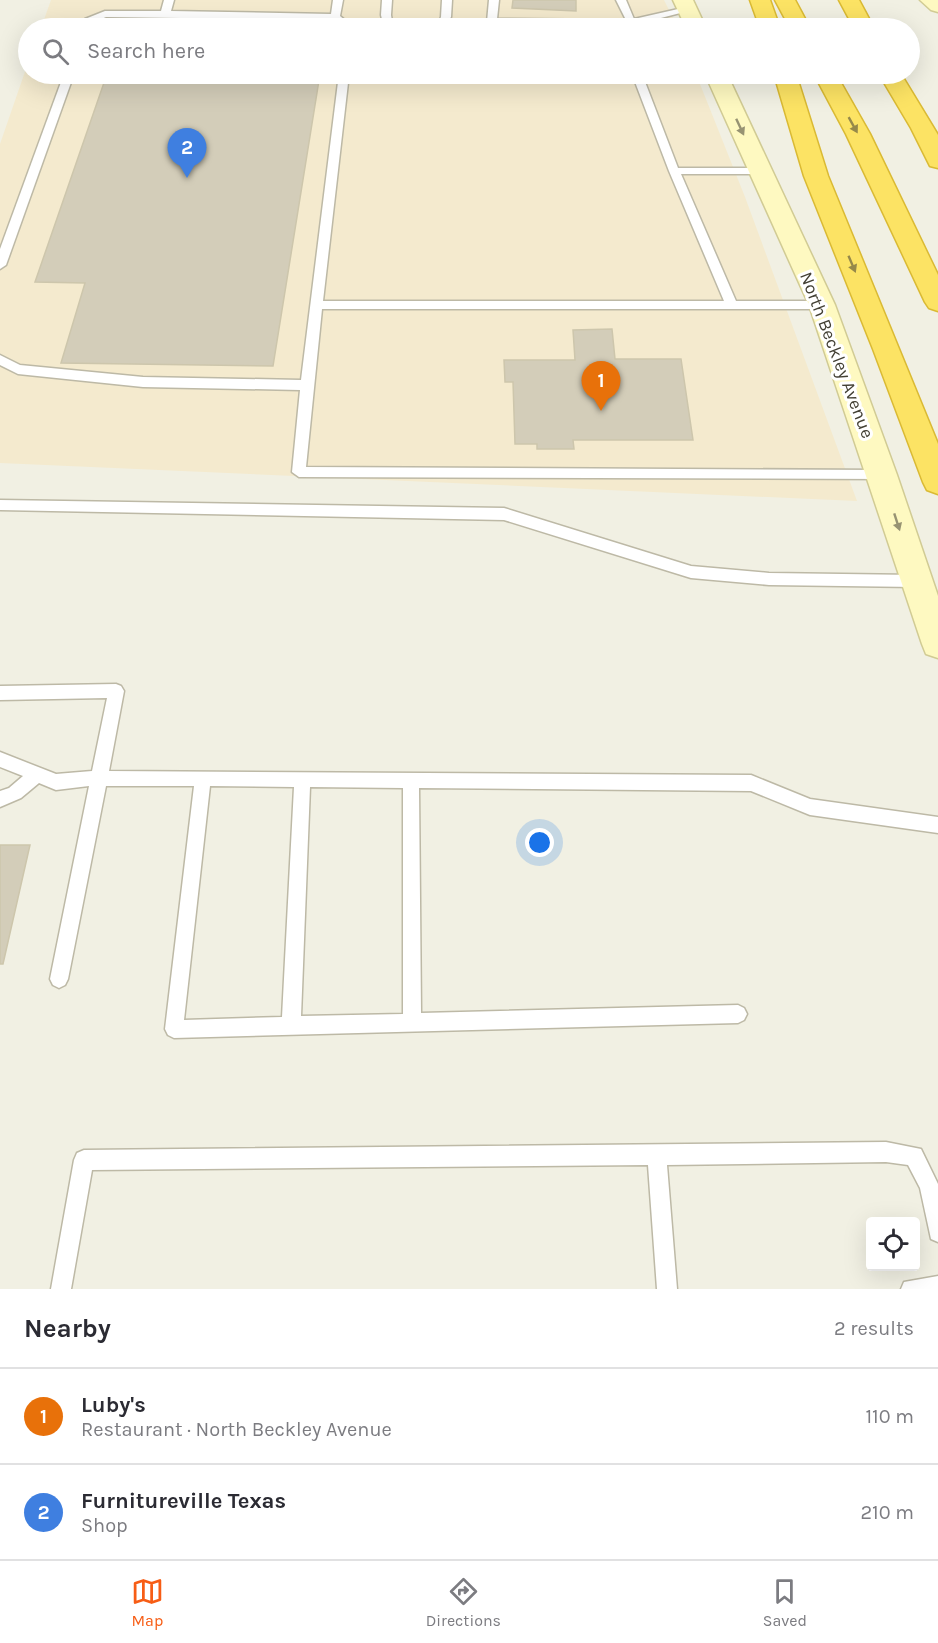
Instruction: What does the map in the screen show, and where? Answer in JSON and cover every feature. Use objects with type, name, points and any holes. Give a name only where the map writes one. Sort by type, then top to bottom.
[{"type":"highway","points":[[760,0],[766,18]]},
{"type":"highway","points":[[785,0],[795,18]]},
{"type":"highway","points":[[849,0],[859,18]]},
{"type":"highway","points":[[787,84],[826,202],[887,349],[938,482]]},
{"type":"highway","points":[[830,84],[858,134],[938,302]]},
{"type":"highway","points":[[896,84],[938,148]]},
{"type":"highway","points":[[923,128],[938,161]]},
{"type":"main road","points":[[930,0],[938,6]]},
{"type":"main road","name":"North Beckley Avenue","points":[[721,84],[822,305],[938,644]]},
{"type":"lane","points":[[165,14],[169,0]]},
{"type":"lane","points":[[95,18],[105,14],[335,17],[338,0]]},
{"type":"lane","points":[[387,0],[387,18]]},
{"type":"lane","points":[[446,18],[447,0]]},
{"type":"lane","points":[[492,18],[494,0]]},
{"type":"lane","points":[[621,0],[629,18]]},
{"type":"lane","points":[[657,18],[689,13]]},
{"type":"lane","points":[[0,265],[65,84]]},
{"type":"lane","points":[[344,84],[316,305],[300,472],[882,475]]},
{"type":"lane","points":[[641,84],[674,171],[732,305]]},
{"type":"lane","points":[[674,171],[760,171]]},
{"type":"lane","points":[[316,305],[822,305]]},
{"type":"lane","points":[[0,360],[18,369],[143,382],[307,386]]},
{"type":"lane","points":[[0,505],[504,514],[691,572],[769,579],[916,581]]},
{"type":"lane","points":[[0,693],[116,691],[59,979]]},
{"type":"lane","points":[[0,759],[56,782],[99,778],[751,783],[810,807],[938,825]]},
{"type":"lane","points":[[0,799],[15,793],[38,774]]},
{"type":"lane","points":[[202,779],[174,1029],[738,1014]]},
{"type":"lane","points":[[291,1026],[302,780]]},
{"type":"lane","points":[[411,780],[412,1024]]},
{"type":"lane","points":[[61,1289],[84,1160],[886,1152],[914,1156],[929,1186],[938,1232]]},
{"type":"lane","points":[[657,1155],[667,1289]]},
{"type":"lane","points":[[911,1289],[938,1286]]},
{"type":"shaded area","points":[[51,0],[664,0],[673,18],[45,18]]},
{"type":"shaded area","points":[[21,84],[700,84],[745,197],[857,501],[0,463],[0,144]]},
{"type":"building","points":[[513,0],[576,0],[576,11],[512,8]]},
{"type":"building","points":[[104,84],[318,84],[273,366],[61,363],[85,283],[35,282]]},
{"type":"building","points":[[612,329],[615,359],[681,359],[693,440],[573,440],[574,449],[537,449],[537,444],[515,444],[513,382],[505,382],[504,360],[575,360],[573,330]]},
{"type":"building","points":[[0,845],[30,845],[3,964],[0,964]]},
{"type":"place","name":"Furnitureville Texas","points":[[187,178]]},
{"type":"place","name":"Luby's","points":[[601,411]]}]
